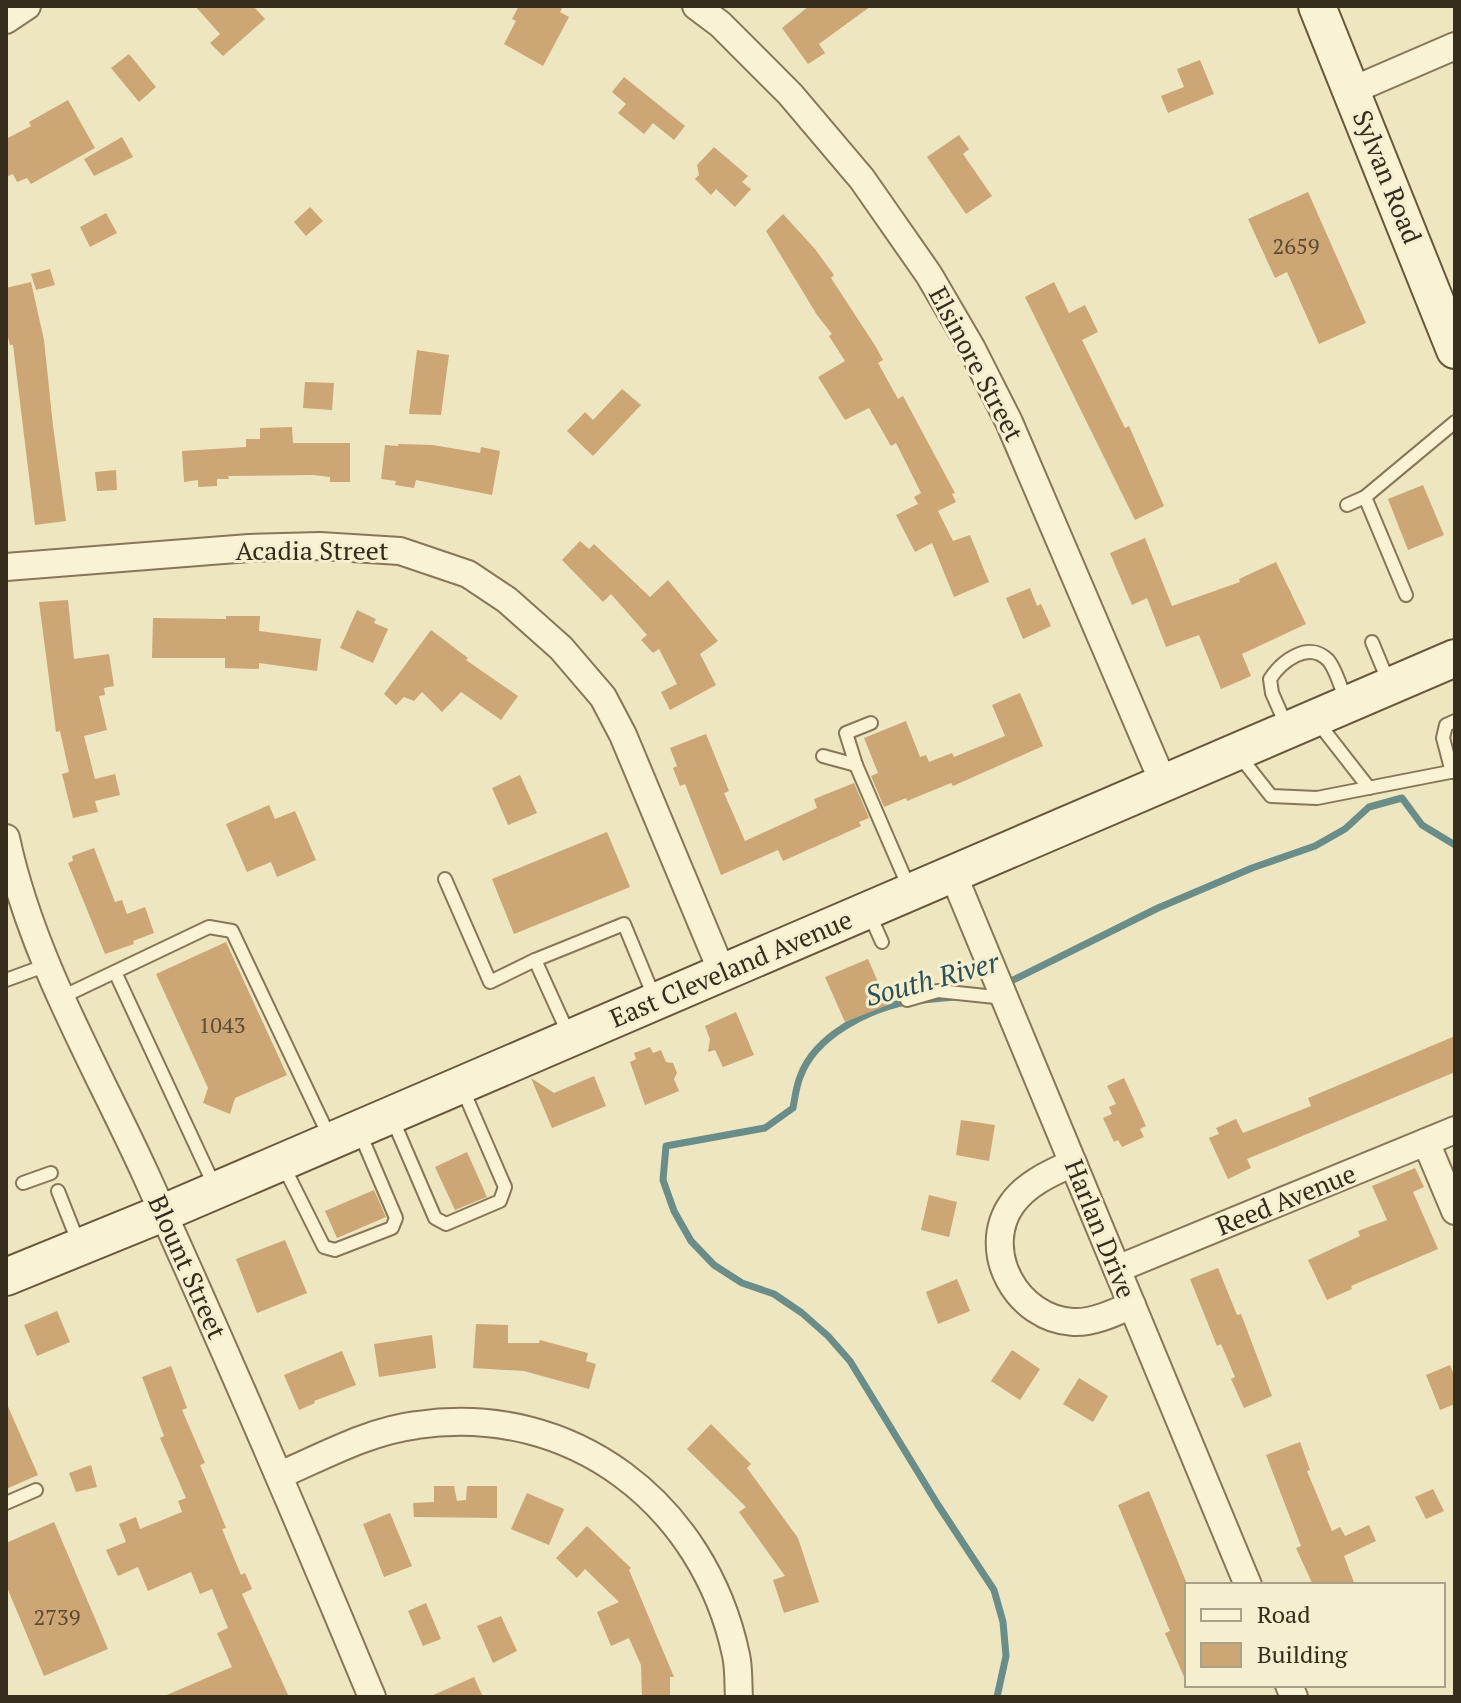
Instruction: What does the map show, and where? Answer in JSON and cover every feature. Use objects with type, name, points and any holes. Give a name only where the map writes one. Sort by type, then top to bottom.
[{"type":"main road","name":"Sylvan Road","points":[[1317,6],[1452,335]]},
{"type":"main road","name":"East Cleveland Avenue","points":[[6,1277],[217,1190],[722,972],[874,926],[911,892],[1455,658]]},
{"type":"street","points":[[6,20],[27,6]]},
{"type":"street","name":"Elsinore Street","points":[[696,6],[720,24],[790,94],[862,179],[929,275],[971,347],[1009,422],[1163,782]]},
{"type":"street","points":[[1353,90],[1455,46]]},
{"type":"street","name":"Acadia Street","points":[[6,567],[249,548],[320,546],[400,551],[468,574],[507,600],[561,648],[603,697],[623,735],[722,972]]},
{"type":"street","name":"Blount Street","points":[[6,838],[16,883],[47,965],[163,1213],[280,1475],[372,1697]]},
{"type":"street","name":"Harlan Drive","points":[[953,874],[1247,1583]]},
{"type":"street","name":"Reed Avenue","points":[[1117,1269],[1455,1130]]},
{"type":"street","points":[[1426,1142],[1455,1211]]},
{"type":"street","points":[[1073,1163],[1046,1175],[1013,1202],[999,1237],[1003,1269],[1027,1303],[1042,1315],[1056,1320],[1092,1320],[1132,1305]]},
{"type":"street","points":[[280,1475],[365,1438],[416,1425],[477,1421],[539,1431],[600,1458],[650,1494],[690,1541],[720,1599],[737,1657],[739,1697]]},
{"type":"lane","points":[[1347,505],[1365,497],[1455,422]]},
{"type":"lane","points":[[1365,497],[1406,595]]},
{"type":"lane","points":[[1372,642],[1390,686]]},
{"type":"lane","points":[[1347,703],[1329,661],[1317,654],[1288,659],[1270,679],[1272,693],[1369,788]]},
{"type":"lane","points":[[1236,751],[1271,796],[1317,798],[1454,772],[1443,738],[1446,725],[1455,721]]},
{"type":"lane","points":[[871,723],[846,733],[856,765],[911,892]]},
{"type":"lane","points":[[823,756],[856,765]]},
{"type":"lane","points":[[445,879],[490,982],[624,924],[655,1001]]},
{"type":"lane","points":[[62,997],[209,927],[232,931],[345,1135],[396,1218],[392,1228],[335,1250],[324,1247],[282,1162]]},
{"type":"lane","points":[[535,960],[570,1038]]},
{"type":"lane","points":[[6,980],[47,965]]},
{"type":"lane","points":[[115,972],[217,1190]]},
{"type":"lane","points":[[907,1000],[938,991],[1005,998]]},
{"type":"lane","points":[[391,1115],[435,1218],[446,1224],[500,1201],[505,1187],[461,1085]]},
{"type":"lane","points":[[23,1183],[51,1173]]},
{"type":"lane","points":[[58,1191],[80,1247]]},
{"type":"lane","points":[[6,1503],[36,1490]]},
{"type":"building","points":[[195,6],[253,6],[265,19],[223,56],[210,43],[220,34]]},
{"type":"building","points":[[519,6],[563,6],[560,12],[569,17],[543,66],[504,44],[516,21],[512,19]]},
{"type":"building","points":[[809,6],[871,6],[819,44],[825,53],[808,64],[782,28]]},
{"type":"building","points":[[129,54],[156,87],[139,102],[111,68]]},
{"type":"building","points":[[1200,60],[1214,94],[1168,113],[1161,96],[1184,87],[1177,69]]},
{"type":"building","points":[[624,77],[685,126],[674,140],[653,123],[644,134],[618,113],[626,104],[612,92]]},
{"type":"building","points":[[68,100],[95,148],[31,184],[27,178],[17,182],[13,174],[6,177],[6,139]]},
{"type":"building","points":[[959,135],[969,149],[963,154],[992,196],[966,214],[927,157]]},
{"type":"building","points":[[122,137],[133,157],[94,176],[84,159]]},
{"type":"building","points":[[714,147],[748,176],[742,182],[751,189],[735,207],[716,189],[711,195],[695,179],[699,175],[697,165]]},
{"type":"building","points":[[1308,192],[1366,323],[1319,344],[1287,272],[1275,278],[1248,219]]},
{"type":"building","points":[[310,207],[323,221],[306,236],[294,222]]},
{"type":"building","points":[[106,213],[117,233],[90,247],[80,227]]},
{"type":"building","points":[[783,214],[834,275],[831,278],[876,347],[883,360],[878,363],[898,399],[903,396],[955,493],[952,494],[956,502],[938,511],[953,541],[970,535],[989,582],[954,597],[932,543],[915,552],[896,515],[918,504],[914,497],[921,493],[896,443],[891,446],[869,408],[845,420],[818,377],[845,361],[829,336],[832,334],[766,231]]},
{"type":"building","points":[[50,269],[55,285],[36,290],[31,274]]},
{"type":"building","points":[[31,282],[44,340],[66,521],[35,525],[13,345],[10,345],[6,329],[6,288]]},
{"type":"building","points":[[1054,282],[1069,313],[1085,305],[1098,332],[1082,340],[1125,428],[1129,426],[1164,506],[1135,520],[1025,297]]},
{"type":"building","points":[[417,350],[449,355],[441,415],[409,414]]},
{"type":"building","points":[[305,382],[334,383],[332,410],[303,408]]},
{"type":"building","points":[[622,389],[641,405],[593,456],[567,431],[585,412],[593,420]]},
{"type":"building","points":[[292,427],[293,443],[350,443],[350,482],[330,482],[330,477],[314,475],[228,476],[229,479],[217,479],[217,486],[198,487],[198,480],[184,482],[182,451],[246,447],[246,439],[260,439],[260,428]]},
{"type":"building","points":[[385,445],[433,445],[480,453],[481,447],[500,451],[492,495],[416,480],[414,488],[381,479]]},
{"type":"building","points":[[116,470],[117,490],[97,491],[95,472]]},
{"type":"building","points":[[1423,485],[1444,535],[1408,550],[1388,499]]},
{"type":"building","points":[[1145,538],[1172,606],[1240,582],[1239,579],[1276,562],[1306,624],[1242,654],[1251,676],[1221,689],[1199,635],[1166,647],[1147,598],[1132,605],[1110,553]]},
{"type":"building","points":[[580,541],[589,549],[594,544],[650,597],[668,580],[718,641],[700,654],[716,685],[670,710],[661,692],[677,684],[659,649],[653,653],[641,640],[647,635],[611,594],[603,602],[562,560]]},
{"type":"building","points":[[1030,588],[1037,606],[1041,604],[1051,626],[1023,639],[1006,598]]},
{"type":"building","points":[[68,600],[74,659],[109,654],[114,686],[104,688],[105,695],[99,696],[107,730],[84,736],[95,779],[115,774],[120,795],[95,801],[98,812],[73,818],[62,774],[69,772],[60,731],[56,732],[39,602]]},
{"type":"building","points":[[357,610],[388,629],[373,663],[340,648]]},
{"type":"building","points":[[226,616],[260,616],[259,631],[321,639],[317,671],[259,663],[259,669],[225,668],[225,658],[152,658],[153,618],[226,619]]},
{"type":"building","points":[[431,630],[468,658],[466,660],[518,696],[501,720],[461,692],[442,712],[422,692],[414,701],[404,697],[396,705],[384,694]]},
{"type":"building","points":[[1020,693],[1043,746],[953,786],[951,783],[884,807],[871,776],[878,773],[864,738],[906,721],[920,757],[926,755],[929,762],[952,753],[954,757],[1005,736],[992,705]]},
{"type":"building","points":[[706,734],[729,791],[724,793],[745,841],[817,808],[814,799],[854,783],[869,818],[859,822],[861,826],[783,861],[778,850],[721,875],[685,784],[680,786],[670,748]]},
{"type":"building","points":[[520,775],[537,813],[508,825],[492,788]]},
{"type":"building","points":[[269,805],[275,819],[295,811],[316,860],[277,877],[271,862],[247,872],[226,824]]},
{"type":"building","points":[[607,832],[630,887],[514,934],[492,879]]},
{"type":"building","points":[[94,848],[115,902],[122,900],[127,914],[145,907],[154,933],[105,954],[68,863],[73,861],[72,856]]},
{"type":"building","points":[[226,942],[287,1075],[235,1098],[230,1114],[203,1103],[208,1088],[156,974]]},
{"type":"building","points":[[868,959],[888,1005],[845,1022],[825,977]]},
{"type":"building","points":[[736,1012],[754,1055],[723,1067],[715,1050],[708,1052],[710,1039],[705,1026]]},
{"type":"building","points":[[1455,1036],[1455,1072],[1247,1159],[1251,1168],[1228,1179],[1209,1138],[1219,1134],[1216,1128],[1236,1119],[1243,1133],[1311,1106],[1308,1098]]},
{"type":"building","points":[[650,1047],[653,1053],[661,1050],[666,1062],[673,1063],[679,1091],[645,1105],[630,1062],[636,1059],[634,1053]]},
{"type":"building","points":[[594,1076],[606,1106],[552,1128],[531,1078],[554,1093]]},
{"type":"building","points":[[1124,1078],[1146,1126],[1140,1129],[1144,1137],[1122,1147],[1118,1140],[1114,1142],[1103,1118],[1112,1114],[1109,1107],[1116,1104],[1107,1086]]},
{"type":"building","points":[[961,1120],[995,1125],[989,1161],[956,1155]]},
{"type":"building","points":[[467,1152],[487,1197],[455,1210],[435,1167]]},
{"type":"building","points":[[1415,1168],[1424,1187],[1413,1192],[1438,1249],[1351,1286],[1352,1289],[1327,1300],[1308,1260],[1360,1236],[1358,1231],[1387,1220],[1372,1186]]},
{"type":"building","points":[[374,1190],[386,1217],[337,1238],[325,1211]]},
{"type":"building","points":[[929,1195],[957,1202],[949,1237],[921,1230]]},
{"type":"building","points":[[285,1240],[307,1293],[257,1313],[236,1259]]},
{"type":"building","points":[[1218,1268],[1237,1315],[1241,1314],[1272,1396],[1244,1408],[1231,1379],[1235,1377],[1221,1344],[1217,1346],[1190,1279]]},
{"type":"building","points":[[957,1279],[970,1311],[938,1324],[926,1292]]},
{"type":"building","points":[[57,1311],[70,1342],[37,1356],[24,1325]]},
{"type":"building","points":[[476,1324],[508,1325],[508,1343],[539,1343],[540,1340],[588,1353],[586,1361],[596,1364],[589,1389],[524,1371],[473,1368]]},
{"type":"building","points":[[432,1335],[436,1368],[379,1377],[374,1344]]},
{"type":"building","points":[[1012,1350],[1040,1369],[1020,1400],[991,1381]]},
{"type":"building","points":[[342,1351],[356,1385],[299,1410],[284,1375]]},
{"type":"building","points":[[1450,1365],[1455,1378],[1455,1404],[1440,1410],[1426,1375]]},
{"type":"building","points":[[171,1366],[187,1408],[182,1410],[205,1463],[200,1465],[226,1528],[222,1529],[241,1575],[245,1573],[252,1589],[242,1594],[289,1697],[162,1697],[232,1667],[217,1633],[228,1628],[212,1589],[200,1594],[191,1572],[148,1591],[138,1567],[118,1576],[106,1550],[126,1542],[119,1524],[136,1517],[140,1529],[182,1512],[178,1501],[186,1498],[160,1438],[164,1436],[142,1377]]},
{"type":"building","points":[[1079,1378],[1108,1396],[1093,1422],[1063,1404]]},
{"type":"building","points":[[6,1402],[38,1475],[6,1489]]},
{"type":"building","points":[[711,1424],[751,1464],[747,1468],[798,1538],[819,1602],[784,1613],[773,1580],[785,1576],[739,1512],[746,1507],[687,1449]]},
{"type":"building","points":[[1300,1442],[1310,1470],[1307,1471],[1332,1531],[1340,1527],[1345,1536],[1369,1525],[1376,1541],[1344,1556],[1354,1583],[1312,1583],[1296,1548],[1301,1546],[1266,1455]]},
{"type":"building","points":[[91,1465],[97,1487],[76,1492],[69,1473]]},
{"type":"building","points":[[434,1486],[454,1486],[457,1501],[466,1500],[467,1486],[497,1486],[497,1518],[414,1517],[413,1503],[434,1502]]},
{"type":"building","points":[[1433,1489],[1444,1511],[1426,1519],[1415,1497]]},
{"type":"building","points":[[1149,1491],[1187,1583],[1185,1679],[1165,1633],[1170,1631],[1118,1505]]},
{"type":"building","points":[[527,1493],[564,1509],[549,1545],[511,1529]]},
{"type":"building","points":[[390,1513],[412,1566],[384,1577],[363,1524]]},
{"type":"building","points":[[54,1522],[108,1649],[44,1676],[6,1585],[6,1543]]},
{"type":"building","points":[[587,1526],[631,1568],[629,1570],[674,1677],[670,1677],[670,1697],[642,1697],[641,1665],[629,1638],[611,1646],[597,1612],[619,1602],[585,1569],[577,1578],[556,1558]]},
{"type":"building","points":[[426,1603],[441,1639],[423,1646],[408,1611]]},
{"type":"building","points":[[501,1616],[517,1651],[493,1663],[477,1626]]},
{"type":"building","points":[[474,1677],[483,1697],[429,1697]]},
{"type":"waterway","name":"South River","points":[[1005,984],[1158,908],[1252,868],[1315,846],[1345,829],[1369,807],[1402,798],[1422,825],[1455,845]]},
{"type":"waterway","name":"South River","points":[[923,1000],[954,997]]},
{"type":"waterway","name":"South River","points":[[910,1001],[861,1017],[831,1037],[807,1062],[793,1108],[765,1128],[666,1146],[663,1180],[674,1211],[691,1241],[714,1265],[742,1283],[774,1294],[802,1313],[850,1361],[994,1590],[1003,1622],[1006,1656],[997,1697]]}]
